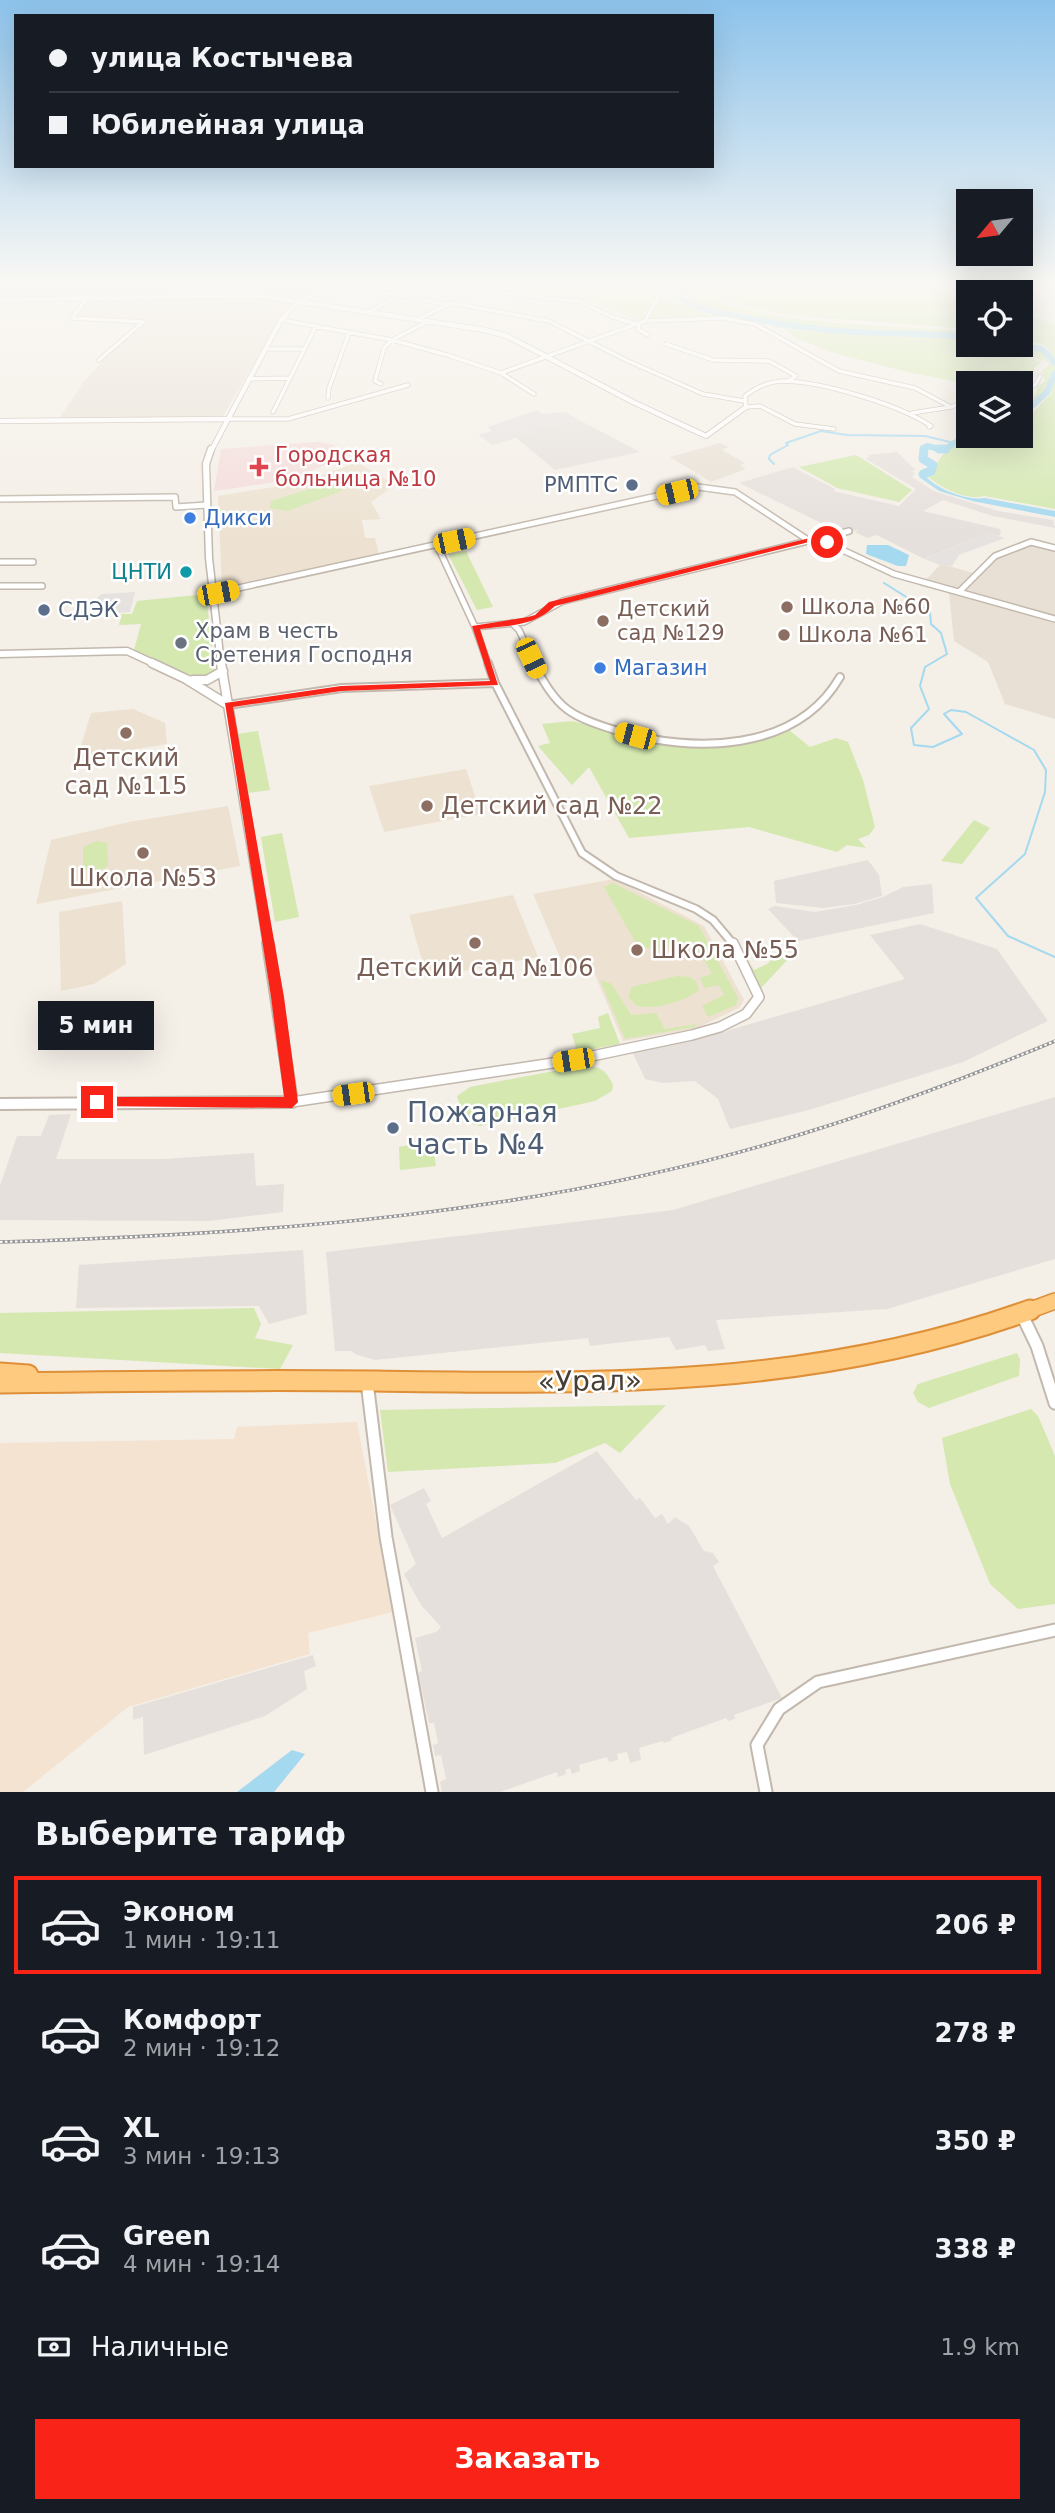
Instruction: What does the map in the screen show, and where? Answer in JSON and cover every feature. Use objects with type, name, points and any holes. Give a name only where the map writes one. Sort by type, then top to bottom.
[{"type":"highway","name":"«Урал»","points":[[0,1383],[611,1382],[729,1376],[814,1365],[915,1343],[1022,1314],[1055,1301]]},
{"type":"highway","name":"«Урал»","points":[[0,1373],[116,1381]]},
{"type":"street","points":[[253,371],[206,460],[211,594],[278,997],[292,1102]]},
{"type":"street","points":[[273,412],[293,371]]},
{"type":"street","points":[[328,398],[335,371]]},
{"type":"street","points":[[378,371],[375,381],[381,384]]},
{"type":"street","points":[[493,371],[534,394]]},
{"type":"street","points":[[501,373],[507,371]]},
{"type":"street","points":[[574,371],[706,436],[745,404]]},
{"type":"street","points":[[650,371],[703,394],[760,405],[795,424],[834,429]]},
{"type":"street","points":[[745,404],[745,396],[753,390],[796,376],[787,371]]},
{"type":"street","points":[[838,371],[915,388],[951,407]]},
{"type":"street","points":[[1033,386],[1040,376]]},
{"type":"street","points":[[248,379],[289,378]]},
{"type":"street","points":[[787,381],[843,393],[912,413],[928,423],[929,427]]},
{"type":"street","points":[[0,421],[288,419],[408,385]]},
{"type":"street","points":[[912,413],[956,405]]},
{"type":"street","points":[[211,594],[706,487],[735,492],[808,540]]},
{"type":"street","points":[[0,499],[175,497],[176,507],[207,505]]},
{"type":"street","points":[[475,627],[538,617],[552,604],[849,531]]},
{"type":"street","points":[[818,539],[894,574],[1055,619]]},
{"type":"street","points":[[959,592],[995,556],[1031,542],[1055,548]]},
{"type":"street","points":[[0,1104],[292,1102],[573,1060],[692,1035],[720,1027],[746,1014],[759,997],[729,935],[708,916],[605,870],[582,853],[495,683],[475,627],[437,545]]},
{"type":"street","points":[[0,562],[33,562]]},
{"type":"street","points":[[0,586],[42,586]]},
{"type":"street","points":[[512,623],[519,630],[541,678],[568,710],[605,727],[652,741],[711,744],[753,739],[777,732],[798,722],[828,698],[840,677]]},
{"type":"street","points":[[0,654],[127,651],[186,679],[228,705],[341,688],[495,683]]},
{"type":"street","points":[[186,679],[207,680],[223,671]]},
{"type":"street","points":[[213,694],[222,694],[225,690]]},
{"type":"street","points":[[1022,1314],[1037,1346],[1055,1403]]},
{"type":"street","points":[[367,1381],[386,1537],[432,1792]]},
{"type":"street","points":[[766,1792],[757,1745],[779,1709],[818,1682],[1055,1630]]},
{"type":"shaded area","points":[[94,371],[250,371],[223,416],[58,420]]},
{"type":"shaded area","points":[[537,410],[543,414],[565,412],[579,420],[531,430],[531,433],[493,445],[478,435],[492,431],[488,427]]},
{"type":"shaded area","points":[[579,420],[640,452],[555,470],[515,437],[530,434],[530,430]]},
{"type":"shaded area","points":[[318,442],[331,444],[345,456],[291,480],[214,491],[221,449]]},
{"type":"shaded area","points":[[720,443],[728,447],[722,450],[745,463],[740,465],[746,469],[711,482],[670,457]]},
{"type":"shaded area","points":[[897,452],[916,470],[912,470],[915,474],[912,477],[934,491],[998,511],[1053,520],[1055,528],[993,516],[943,500],[923,511],[1000,529],[1001,533],[999,536],[987,533],[924,559],[877,535],[867,538],[855,532],[860,529],[844,534],[739,483],[793,467],[835,489],[833,491],[899,506],[916,489],[866,459],[870,455]]},
{"type":"shaded area","points":[[357,462],[395,485],[371,502],[381,519],[362,520],[365,538],[375,538],[379,554],[222,587],[218,496],[304,482]]},
{"type":"shaded area","points":[[987,533],[1005,538],[959,555],[952,566],[925,559]]},
{"type":"shaded area","points":[[1031,543],[1055,550],[1055,719],[1005,704],[988,662],[954,641],[949,593],[920,586],[941,564],[981,575],[995,559]]},
{"type":"shaded area","points":[[135,592],[130,612],[113,613],[114,610],[109,610],[111,604],[89,605],[102,594]]},
{"type":"shaded area","name":"Детский сад №115","points":[[133,709],[165,723],[167,744],[77,759],[91,713]]},
{"type":"shaded area","name":"Детский сад №22","points":[[466,769],[481,814],[384,832],[369,786]]},
{"type":"shaded area","name":"Школа №53","points":[[228,806],[240,866],[36,904],[51,840],[129,822]]},
{"type":"shaded area","points":[[868,860],[879,875],[882,896],[854,904],[823,908],[776,903],[774,881]]},
{"type":"shaded area","name":"Школа №55","points":[[614,879],[704,926],[744,1000],[739,1008],[695,1029],[623,1041],[591,965],[565,969],[533,894]]},
{"type":"shaded area","points":[[932,884],[934,913],[798,941],[768,909],[775,906],[815,912],[856,905],[883,897],[903,887]]},
{"type":"shaded area","name":"Детский сад №106","points":[[513,895],[538,957],[427,978],[409,915]]},
{"type":"shaded area","points":[[122,901],[126,964],[94,984],[61,991],[59,912]]},
{"type":"shaded area","points":[[920,924],[997,949],[1048,1021],[963,1062],[809,1110],[730,1129],[718,1099],[695,1081],[663,1083],[645,1079],[632,1051],[695,1040],[905,979],[870,935]]},
{"type":"shaded area","points":[[1055,1097],[1055,1259],[887,1309],[716,1320],[725,1349],[708,1351],[705,1345],[676,1350],[669,1337],[590,1346],[588,1338],[375,1360],[352,1351],[335,1351],[326,1252],[673,1210]]},
{"type":"shaded area","points":[[71,1114],[56,1159],[164,1159],[254,1153],[256,1186],[284,1184],[283,1212],[209,1221],[0,1220],[0,1186],[17,1136],[41,1136],[49,1115]]},
{"type":"shaded area","points":[[303,1250],[307,1314],[269,1324],[259,1306],[76,1308],[79,1265]]},
{"type":"shaded area","points":[[357,1422],[393,1612],[308,1633],[310,1654],[128,1707],[23,1792],[0,1792],[0,1443],[234,1439],[237,1427]]},
{"type":"shaded area","points":[[597,1451],[636,1500],[640,1498],[655,1518],[662,1514],[668,1524],[675,1517],[689,1526],[704,1551],[713,1553],[719,1562],[713,1566],[782,1698],[734,1715],[735,1719],[728,1721],[726,1718],[664,1743],[663,1741],[639,1748],[641,1760],[630,1763],[627,1752],[617,1754],[618,1760],[609,1762],[607,1757],[579,1765],[580,1771],[572,1774],[570,1768],[565,1770],[566,1774],[558,1777],[557,1772],[500,1792],[442,1792],[440,1782],[446,1779],[441,1755],[435,1756],[433,1745],[438,1743],[434,1723],[429,1723],[418,1673],[422,1671],[415,1638],[436,1632],[441,1627],[421,1605],[404,1574],[416,1564],[390,1505],[424,1488],[431,1501],[426,1504],[442,1538]]},
{"type":"shaded area","points":[[313,1655],[316,1666],[304,1671],[307,1689],[265,1716],[144,1755],[143,1717],[133,1720],[133,1707]]},
{"type":"green space","points":[[902,371],[1034,371],[1033,379],[1033,371],[956,371],[956,382]]},
{"type":"green space","points":[[1042,371],[1055,371],[1055,509],[984,496],[961,495],[927,476],[934,472],[947,450],[956,445],[956,448],[1033,448],[1033,411],[1053,391],[1033,403],[1037,387],[1045,381]]},
{"type":"green space","points":[[856,455],[912,490],[899,502],[837,488],[799,467]]},
{"type":"green space","points":[[325,484],[338,485],[342,491],[288,511],[270,508],[271,501]]},
{"type":"green space","points":[[466,551],[493,607],[477,610],[448,554]]},
{"type":"green space","points":[[206,594],[215,675],[197,678],[134,650],[141,624],[119,625],[122,614],[132,614],[137,601]]},
{"type":"green space","points":[[572,721],[673,745],[723,745],[789,730],[810,747],[836,738],[848,742],[863,780],[875,827],[869,835],[858,839],[866,848],[847,845],[837,852],[749,827],[629,838],[589,767],[572,785],[538,746],[550,743],[542,724]]},
{"type":"green space","points":[[258,731],[270,790],[248,793],[237,734]]},
{"type":"green space","points":[[974,820],[990,828],[962,864],[941,861]]},
{"type":"green space","points":[[282,833],[299,917],[275,922],[261,837]]},
{"type":"green space","points":[[97,841],[107,843],[108,866],[95,871],[86,870],[83,868],[83,847]]},
{"type":"green space","points":[[613,883],[699,926],[738,998],[736,1005],[708,1017],[702,1006],[724,995],[719,985],[704,988],[700,978],[712,974],[694,942],[656,950],[637,945],[604,887]]},
{"type":"green space","points":[[729,930],[754,970],[767,964],[781,951],[790,957],[762,987],[756,988]]},
{"type":"green space","points":[[677,976],[696,981],[699,990],[678,1001],[651,1007],[636,1005],[628,997],[632,987]]},
{"type":"green space","points":[[600,980],[612,984],[631,1015],[656,1013],[665,1029],[697,1024],[694,1027],[625,1039]]},
{"type":"green space","points":[[608,1013],[620,1044],[577,1052],[572,1034],[600,1028],[598,1017]]},
{"type":"green space","points":[[580,1066],[597,1068],[604,1072],[613,1085],[612,1091],[595,1101],[480,1126],[465,1122],[457,1096],[470,1087]]},
{"type":"green space","points":[[432,1140],[436,1166],[400,1170],[399,1147]]},
{"type":"green space","points":[[254,1308],[261,1324],[255,1338],[293,1345],[280,1369],[0,1353],[0,1313]]},
{"type":"green space","points":[[1017,1353],[1020,1359],[1019,1376],[929,1408],[918,1402],[913,1393],[918,1384]]},
{"type":"green space","points":[[666,1405],[620,1453],[605,1443],[555,1463],[388,1472],[380,1410]]},
{"type":"green space","points":[[1031,1409],[1038,1416],[1055,1456],[1055,1604],[1018,1609],[990,1584],[950,1484],[942,1438]]},
{"type":"water","points":[[924,474],[943,489],[960,495],[1055,511],[1055,517],[972,501],[939,491],[919,477]]},
{"type":"water","points":[[867,545],[888,545],[909,555],[906,566],[898,566],[866,554]]},
{"type":"water","points":[[292,1750],[305,1754],[274,1792],[237,1792]]},
{"type":"waterway","points":[[1033,405],[1047,392],[1055,373]]},
{"type":"waterway","points":[[774,464],[769,459],[770,455],[788,445],[786,443],[821,431],[847,435],[925,436],[954,443]]},
{"type":"waterway","points":[[946,449],[956,442]]},
{"type":"waterway","points":[[924,450],[927,446],[940,449]]},
{"type":"waterway","points":[[940,449],[946,449]]},
{"type":"waterway","points":[[940,449],[946,449]]},
{"type":"waterway","points":[[923,474],[931,471],[933,465],[923,459],[924,450]]},
{"type":"waterway","points":[[884,583],[930,612],[931,624],[941,633],[947,654],[925,667],[920,686],[929,709],[911,728],[914,745],[933,747],[962,734],[944,714],[951,710],[966,712],[1034,750],[1046,770],[1045,792],[1025,854],[976,898],[1008,936],[1055,957]]},
{"type":"railway","points":[[0,1242],[203,1233],[305,1225],[407,1215],[608,1183],[707,1161],[837,1123],[932,1090],[1055,1041]]},
{"type":"place","name":"Городская больница №10","points":[[259,467]]},
{"type":"place","name":"РМПТС","points":[[632,485]]},
{"type":"place","name":"Дикси","points":[[190,518]]},
{"type":"place","name":"ЦНТИ","points":[[186,572]]},
{"type":"place","name":"Школа №60","points":[[787,607]]},
{"type":"place","name":"СДЭК","points":[[44,610]]},
{"type":"place","name":"Детский сад №129","points":[[603,621]]},
{"type":"place","name":"Школа №61","points":[[784,635]]},
{"type":"place","name":"Храм в честь Сретения Господня","points":[[181,643]]},
{"type":"place","name":"Магазин","points":[[600,668]]},
{"type":"place","name":"Детский сад №115","points":[[126,733]]},
{"type":"place","name":"Детский сад №22","points":[[427,806]]},
{"type":"place","name":"Школа №53","points":[[143,853]]},
{"type":"place","name":"Детский сад №106","points":[[475,943]]},
{"type":"place","name":"Школа №55","points":[[637,950]]},
{"type":"place","name":"Пожарная часть №4","points":[[393,1128]]},
{"type":"route","points":[[97,1102],[292,1102],[278,997],[228,705],[341,688],[495,683],[475,627],[529,620],[538,617],[552,604],[808,540],[827,542]]}]
